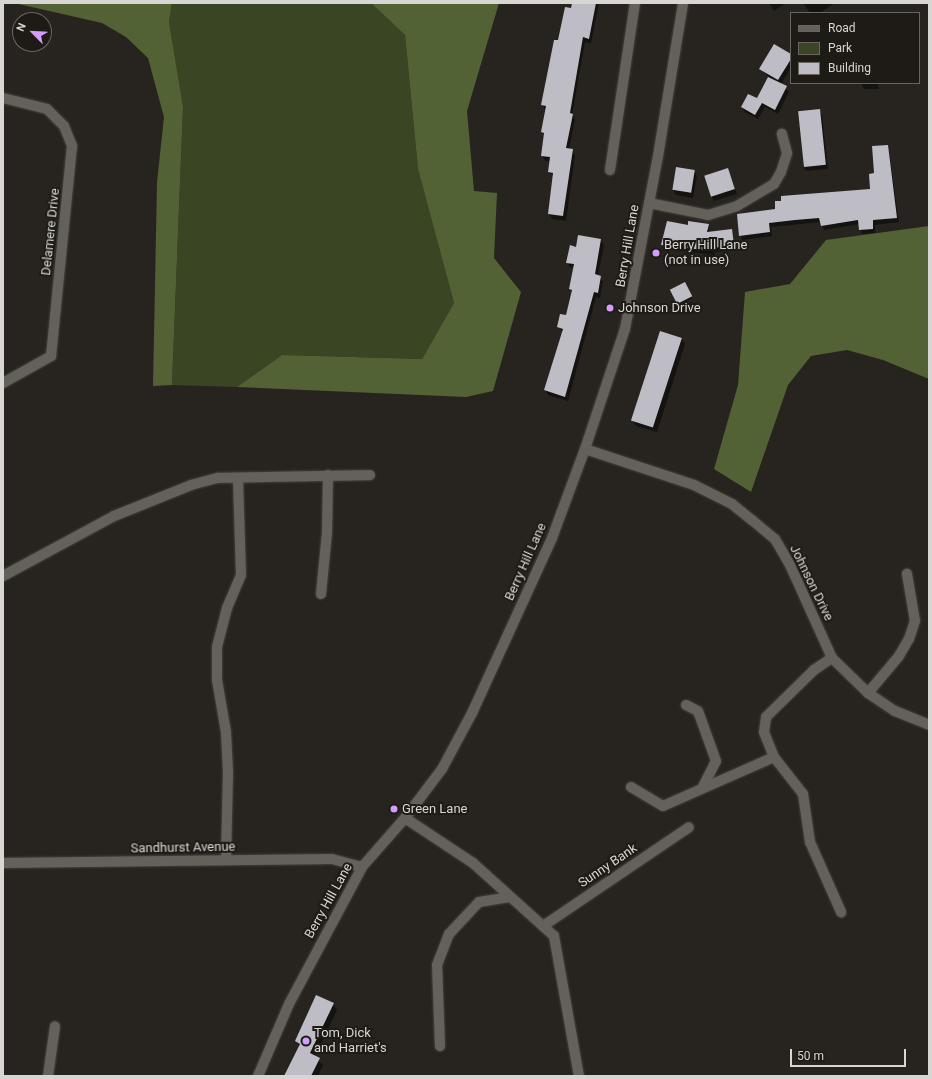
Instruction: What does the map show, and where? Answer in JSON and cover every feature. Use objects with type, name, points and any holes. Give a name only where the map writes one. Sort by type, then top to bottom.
[{"type":"street","points":[[610,170],[635,3]]},
{"type":"street","name":"Berry Hill Lane","points":[[258,1076],[288,1004],[362,867],[405,818],[442,769],[472,713],[552,538],[586,449],[625,330],[649,203],[683,3]]},
{"type":"street","name":"Delamere Drive","points":[[3,98],[47,109],[64,126],[72,146],[51,356],[3,383]]},
{"type":"street","points":[[649,203],[708,215],[737,206],[774,184],[782,172],[787,153],[782,134]]},
{"type":"street","name":"Johnson Drive","points":[[586,449],[694,485],[732,504],[775,539],[790,565],[832,658],[868,693],[895,711],[929,725]]},
{"type":"street","points":[[321,594],[327,533],[328,475]]},
{"type":"street","points":[[3,576],[114,516],[191,485],[218,478],[370,475]]},
{"type":"street","points":[[226,860],[228,772],[226,732],[217,680],[217,647],[227,608],[241,575],[238,478]]},
{"type":"street","points":[[868,693],[899,656],[910,639],[915,621],[907,574]]},
{"type":"street","points":[[832,658],[814,670],[766,716],[764,732],[774,757],[803,794],[810,842],[841,912]]},
{"type":"street","points":[[686,705],[698,711],[716,761],[702,788]]},
{"type":"street","points":[[631,788],[663,806],[774,757]]},
{"type":"street","points":[[405,818],[473,863],[554,936],[579,1076]]},
{"type":"street","name":"Sunny Bank","points":[[543,926],[689,827]]},
{"type":"street","name":"Sandhurst Avenue","points":[[3,863],[332,859],[362,867]]},
{"type":"street","points":[[440,1046],[437,964],[449,934],[479,902],[510,897]]},
{"type":"street","points":[[48,1076],[55,1026]]},
{"type":"green space","points":[[14,3],[172,3],[169,22],[183,107],[172,385],[153,386],[157,182],[164,117],[148,58],[126,37],[102,23]]},
{"type":"green space","points":[[172,3],[371,3],[405,35],[418,169],[454,303],[422,359],[282,355],[237,387],[172,385],[183,108],[169,22]]},
{"type":"green space","points":[[371,3],[499,3],[467,111],[474,191],[497,193],[494,258],[521,292],[493,391],[466,397],[237,387],[282,355],[422,359],[454,303],[418,169],[405,35]]},
{"type":"green space","points":[[929,226],[929,379],[883,360],[847,350],[811,356],[788,385],[751,492],[714,469],[738,385],[745,292],[790,284],[826,240]]},
{"type":"building","points":[[572,3],[596,3],[589,39],[583,37],[570,113],[573,114],[566,148],[573,149],[563,216],[548,214],[553,173],[548,172],[550,157],[541,156],[544,133],[541,132],[546,106],[541,105],[554,40],[558,40],[565,7],[571,8]]},
{"type":"building","points":[[774,44],[790,53],[790,61],[778,80],[759,69]]},
{"type":"building","points":[[768,77],[787,86],[775,110],[762,103],[755,115],[741,107],[748,94],[757,98]]},
{"type":"building","points":[[820,109],[826,165],[804,167],[798,111]]},
{"type":"building","points":[[888,145],[897,218],[873,220],[873,229],[859,230],[858,220],[821,226],[819,218],[795,220],[769,223],[770,232],[739,236],[737,214],[775,209],[775,201],[781,201],[781,196],[870,189],[869,174],[874,173],[872,146]]},
{"type":"building","points":[[676,167],[695,170],[691,193],[672,190]]},
{"type":"building","points":[[728,168],[735,189],[711,197],[704,176]]},
{"type":"building","points":[[667,221],[688,225],[688,221],[709,224],[707,232],[732,229],[734,245],[713,248],[712,251],[661,245]]},
{"type":"building","points":[[578,235],[601,239],[595,274],[601,276],[598,293],[594,292],[565,397],[544,390],[563,329],[557,327],[560,314],[566,315],[572,290],[569,289],[574,264],[566,263],[570,245],[576,247]]},
{"type":"building","points":[[685,282],[692,296],[677,304],[670,290]]},
{"type":"building","points":[[660,331],[682,338],[653,428],[631,420]]},
{"type":"building","points":[[316,995],[334,1003],[310,1053],[320,1058],[311,1076],[284,1076],[300,1044],[295,1041]]},
{"type":"place","name":"Berry Hill Lane (not in use)","points":[[656,253]]},
{"type":"place","name":"Johnson Drive","points":[[610,308]]},
{"type":"place","name":"Green Lane","points":[[394,809]]},
{"type":"place","name":"Tom, Dick and Harriet's","points":[[306,1041]]}]
